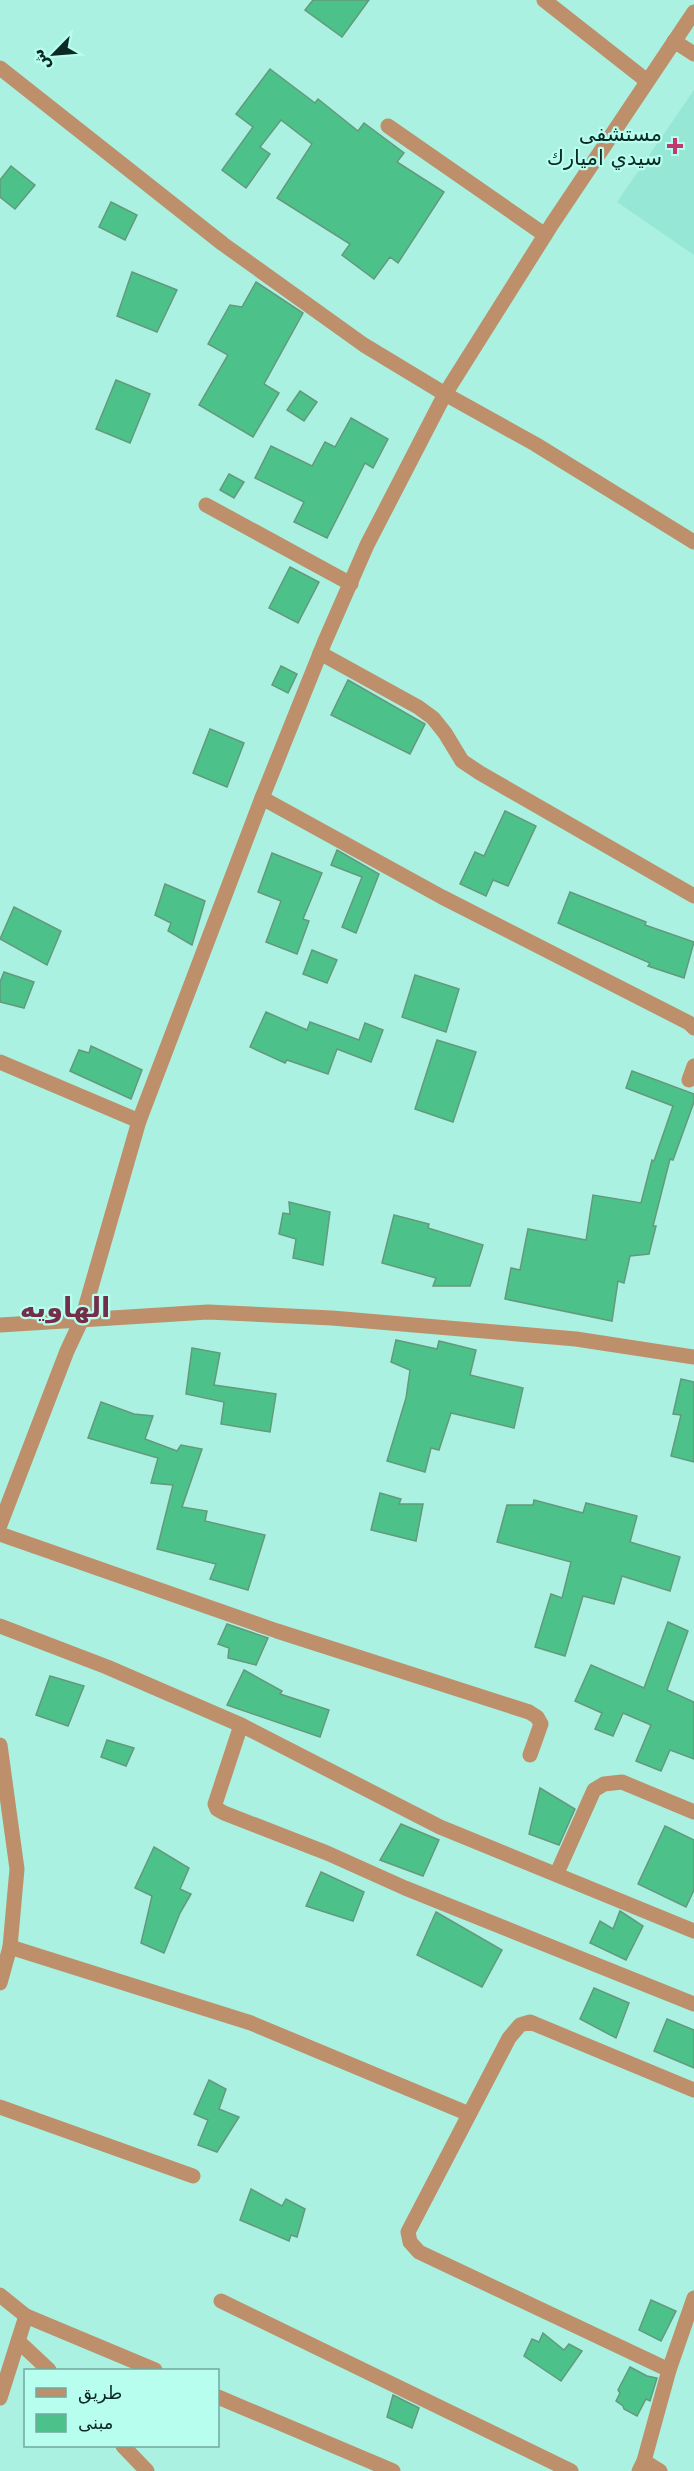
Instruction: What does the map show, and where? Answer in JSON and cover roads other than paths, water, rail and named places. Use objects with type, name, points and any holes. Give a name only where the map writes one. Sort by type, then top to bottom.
[{"type":"street","points":[[544,0],[647,81]]},
{"type":"street","points":[[0,1525],[54,1384],[82,1319],[139,1121],[262,798],[320,653],[367,545],[445,394],[545,235],[694,12]]},
{"type":"street","points":[[674,42],[694,54]]},
{"type":"street","points":[[0,68],[132,174],[263,274],[364,345],[445,394],[535,444],[694,542]]},
{"type":"street","points":[[388,126],[545,235]]},
{"type":"street","points":[[206,505],[351,584]]},
{"type":"street","points":[[320,653],[418,706],[433,718],[462,761],[480,773],[694,896]]},
{"type":"street","points":[[262,798],[442,897],[566,958],[689,1023],[694,1028]]},
{"type":"street","points":[[0,1062],[139,1121]]},
{"type":"street","points":[[0,1324],[208,1312],[332,1318],[576,1339],[694,1357]]},
{"type":"street","points":[[0,1534],[277,1631],[529,1712],[537,1717],[541,1724],[530,1755]]},
{"type":"street","points":[[0,1626],[107,1667],[241,1725],[440,1827],[540,1869],[558,1873],[694,1931]]},
{"type":"street","points":[[241,1725],[215,1804],[217,1809],[327,1853],[405,1888],[694,2004]]},
{"type":"street","points":[[0,1745],[7,1835],[17,1869],[10,1947],[0,1983]]},
{"type":"street","points":[[558,1873],[594,1790],[604,1784],[621,1782],[694,1812]]},
{"type":"street","points":[[10,1947],[251,2023],[469,2114]]},
{"type":"street","points":[[669,2370],[419,2252],[410,2242],[408,2232],[509,2038],[520,2025],[530,2022],[694,2090]]},
{"type":"street","points":[[0,2107],[193,2176]]},
{"type":"street","points":[[0,2295],[26,2316],[153,2369]]},
{"type":"street","points":[[660,2471],[642,2466],[669,2370],[694,2298]]},
{"type":"street","points":[[221,2301],[571,2471]]},
{"type":"street","points":[[0,2398],[26,2316]]},
{"type":"street","points":[[18,2341],[48,2369]]},
{"type":"street","points":[[219,2397],[393,2471]]},
{"type":"street","points":[[125,2447],[147,2471]]},
{"type":"place","name":"مستشفى سيدي اميارك","points":[[675,146]]},
{"type":"district","name":"الهاويه","points":[[65,1307]]}]
